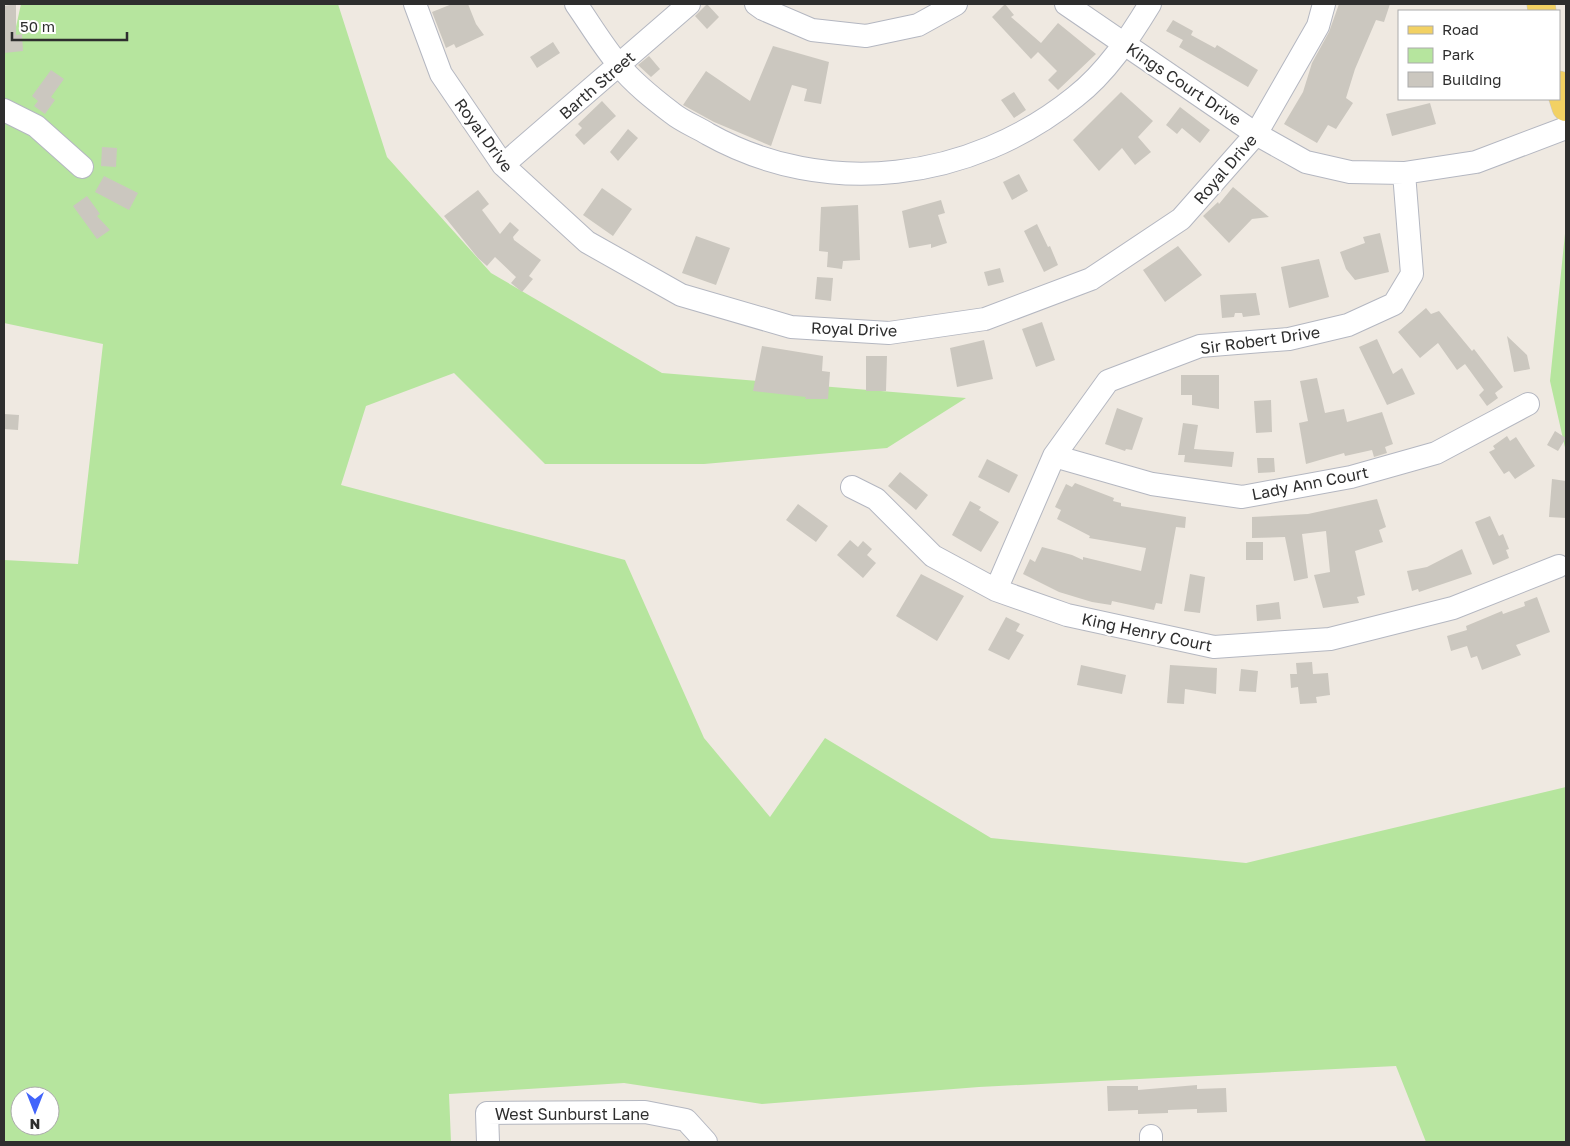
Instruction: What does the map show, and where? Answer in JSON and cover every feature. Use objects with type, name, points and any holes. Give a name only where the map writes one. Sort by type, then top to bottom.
[{"type":"main road","points":[[1560,89],[1566,107]]},
{"type":"street","name":"Royal Drive","points":[[415,4],[441,74],[503,165],[587,242],[681,295],[791,327],[889,333],[985,319],[1091,279],[1181,218],[1256,134],[1318,26],[1324,4]]},
{"type":"street","points":[[576,4],[620,66],[673,114],[736,150],[806,170],[878,175],[949,164],[1016,137],[1076,97],[1125,44],[1150,4]]},
{"type":"street","name":"Barth Street","points":[[503,165],[690,4]]},
{"type":"street","points":[[756,4],[763,9],[812,30],[866,36],[918,25],[956,4]]},
{"type":"street","name":"Kings Court Drive","points":[[1066,4],[1256,134],[1306,162],[1350,172],[1404,173],[1476,162],[1566,128]]},
{"type":"street","points":[[4,110],[36,126],[82,168]]},
{"type":"street","name":"Sir Robert Drive","points":[[996,590],[1054,456],[1108,381],[1200,346],[1297,337],[1348,325],[1394,304],[1412,274],[1404,173]]},
{"type":"street","name":"Lady Ann Court","points":[[1054,456],[1152,484],[1242,497],[1352,477],[1436,453],[1528,404]]},
{"type":"street","name":"King Henry Court","points":[[852,487],[876,499],[933,556],[996,590],[1068,615],[1214,647],[1330,639],[1453,608],[1559,566]]},
{"type":"street","name":"West Sunburst Lane","points":[[488,1142],[487,1113],[645,1112],[686,1120],[706,1142]]},
{"type":"green space","points":[[21,4],[338,4],[387,157],[491,273],[662,373],[966,398],[887,448],[704,464],[545,464],[454,373],[366,406],[341,485],[625,560],[704,738],[770,817],[825,738],[991,838],[1246,863],[1566,787],[1566,1142],[1426,1142],[1396,1066],[979,1087],[762,1104],[624,1083],[449,1094],[451,1142],[4,1142],[4,560],[78,564],[103,344],[4,323],[4,51],[12,45]]},
{"type":"green space","points":[[1566,224],[1566,452],[1550,381]]},
{"type":"building","points":[[16,4],[16,35],[22,34],[23,51],[4,53],[4,6]]},
{"type":"building","points":[[452,4],[468,4],[476,24],[484,35],[456,48],[454,44],[446,48],[432,12]]},
{"type":"building","points":[[707,4],[719,17],[707,29],[695,16]]},
{"type":"building","points":[[1005,4],[1014,15],[1011,17],[1041,43],[1058,23],[1096,54],[1058,90],[1048,80],[1057,71],[1038,52],[1031,59],[992,17]]},
{"type":"building","points":[[1339,4],[1390,4],[1384,22],[1376,20],[1355,69],[1346,98],[1353,103],[1336,129],[1328,125],[1317,143],[1284,124],[1303,92],[1312,63],[1329,32]]},
{"type":"building","points":[[1173,20],[1193,31],[1191,35],[1215,48],[1217,45],[1258,70],[1248,87],[1179,47],[1183,40],[1166,31]]},
{"type":"building","points":[[553,42],[560,53],[537,68],[530,57]]},
{"type":"building","points":[[773,46],[829,62],[821,104],[804,101],[807,89],[792,85],[771,146],[714,122],[683,105],[706,71],[750,101]]},
{"type":"building","points":[[649,56],[660,69],[651,77],[638,65]]},
{"type":"building","points":[[51,70],[64,79],[51,97],[55,100],[45,114],[34,106],[38,101],[32,96]]},
{"type":"building","points":[[1014,92],[1026,110],[1014,118],[1001,100]]},
{"type":"building","points":[[1121,92],[1153,121],[1138,137],[1151,152],[1135,165],[1122,148],[1099,171],[1073,140]]},
{"type":"building","points":[[602,101],[616,116],[584,145],[575,135],[582,128],[578,124]]},
{"type":"building","points":[[1430,103],[1436,124],[1392,136],[1386,114]]},
{"type":"building","points":[[1180,107],[1210,130],[1200,143],[1182,128],[1177,134],[1166,125]]},
{"type":"building","points":[[628,129],[638,138],[618,161],[610,152]]},
{"type":"building","points":[[102,147],[117,148],[116,167],[101,166]]},
{"type":"building","points":[[1019,174],[1028,191],[1012,200],[1003,182]]},
{"type":"building","points":[[104,176],[138,193],[129,210],[95,192]]},
{"type":"building","points":[[1233,187],[1269,217],[1252,219],[1229,243],[1203,216],[1218,202],[1219,204]]},
{"type":"building","points":[[602,188],[632,209],[613,236],[583,215]]},
{"type":"building","points":[[478,190],[489,204],[482,210],[500,234],[510,222],[519,230],[513,237],[514,240],[541,260],[529,276],[533,279],[522,292],[511,283],[516,277],[495,257],[487,266],[478,258],[444,216]]},
{"type":"building","points":[[87,196],[100,214],[97,216],[110,230],[97,239],[73,206]]},
{"type":"building","points":[[941,200],[945,213],[938,215],[947,243],[931,248],[931,244],[909,248],[902,211]]},
{"type":"building","points":[[858,205],[860,260],[843,261],[842,269],[827,267],[828,252],[819,251],[821,207]]},
{"type":"building","points":[[1037,224],[1048,247],[1050,246],[1058,265],[1044,272],[1024,231]]},
{"type":"building","points":[[1380,233],[1389,272],[1355,280],[1346,269],[1340,252],[1365,243],[1363,237]]},
{"type":"building","points":[[696,236],[730,248],[716,285],[682,273]]},
{"type":"building","points":[[1178,246],[1202,275],[1165,302],[1143,270]]},
{"type":"building","points":[[1319,259],[1329,297],[1289,308],[1281,267]]},
{"type":"building","points":[[1000,268],[1004,282],[988,286],[984,272]]},
{"type":"building","points":[[817,277],[833,278],[831,301],[815,299]]},
{"type":"building","points":[[1256,293],[1260,315],[1243,317],[1242,313],[1235,313],[1234,317],[1222,318],[1220,295]]},
{"type":"building","points":[[1426,308],[1431,314],[1439,311],[1472,351],[1474,349],[1503,387],[1495,393],[1498,398],[1487,406],[1479,395],[1484,390],[1465,364],[1457,370],[1438,343],[1420,358],[1398,332]]},
{"type":"building","points":[[1042,322],[1055,360],[1036,367],[1022,329]]},
{"type":"building","points":[[1507,336],[1527,355],[1530,369],[1514,372]]},
{"type":"building","points":[[1377,339],[1393,374],[1402,368],[1415,394],[1387,405],[1359,347]]},
{"type":"building","points":[[984,340],[993,379],[957,387],[950,348]]},
{"type":"building","points":[[762,346],[823,356],[822,371],[830,372],[828,399],[805,399],[806,397],[753,391]]},
{"type":"building","points":[[866,356],[887,356],[886,391],[866,391]]},
{"type":"building","points":[[1181,375],[1219,375],[1219,409],[1192,405],[1192,395],[1181,395]]},
{"type":"building","points":[[1317,378],[1325,413],[1344,409],[1347,422],[1382,412],[1393,444],[1385,447],[1387,453],[1374,457],[1372,450],[1345,456],[1344,453],[1306,464],[1299,423],[1308,421],[1300,381]]},
{"type":"building","points":[[1271,400],[1272,432],[1256,433],[1254,401]]},
{"type":"building","points":[[1117,408],[1143,418],[1132,450],[1126,449],[1125,451],[1105,444]]},
{"type":"building","points":[[4,414],[19,415],[18,430],[4,429]]},
{"type":"building","points":[[1183,423],[1198,425],[1194,449],[1234,452],[1232,467],[1184,462],[1185,455],[1178,455]]},
{"type":"building","points":[[1555,431],[1566,438],[1558,451],[1547,445]]},
{"type":"building","points":[[1507,436],[1510,441],[1516,437],[1535,466],[1515,479],[1509,471],[1504,474],[1489,452],[1495,449],[1493,446]]},
{"type":"building","points":[[1257,458],[1274,458],[1275,472],[1258,473]]},
{"type":"building","points":[[987,459],[1018,475],[1009,493],[978,477]]},
{"type":"building","points":[[900,472],[928,495],[916,510],[888,486]]},
{"type":"building","points":[[1552,479],[1566,481],[1566,518],[1549,517]]},
{"type":"building","points":[[1075,483],[1114,498],[1113,501],[1121,503],[1121,506],[1186,517],[1185,528],[1176,527],[1162,604],[1156,603],[1154,610],[1112,601],[1111,605],[1092,602],[1059,592],[1023,574],[1030,559],[1035,562],[1042,547],[1083,560],[1083,557],[1141,571],[1146,548],[1089,538],[1090,536],[1057,519],[1061,510],[1055,507],[1066,484],[1072,487]]},
{"type":"building","points":[[1377,499],[1386,527],[1379,530],[1383,542],[1355,551],[1365,595],[1357,597],[1359,603],[1323,608],[1314,575],[1330,572],[1326,531],[1302,534],[1308,578],[1294,581],[1285,537],[1252,538],[1252,517],[1308,514]]},
{"type":"building","points":[[970,501],[981,507],[979,510],[999,522],[981,552],[952,535]]},
{"type":"building","points":[[798,504],[828,526],[816,542],[786,520]]},
{"type":"building","points":[[1490,516],[1499,536],[1503,534],[1509,549],[1506,550],[1509,558],[1493,565],[1475,522]]},
{"type":"building","points":[[850,540],[858,547],[863,541],[872,549],[867,555],[876,563],[863,578],[837,555]]},
{"type":"building","points":[[1246,542],[1263,542],[1263,560],[1246,560]]},
{"type":"building","points":[[1462,549],[1472,574],[1419,592],[1418,589],[1412,591],[1407,571],[1427,567]]},
{"type":"building","points":[[921,574],[964,596],[937,641],[896,616]]},
{"type":"building","points":[[1190,574],[1205,577],[1200,613],[1184,611]]},
{"type":"building","points":[[1537,597],[1550,632],[1516,645],[1521,655],[1482,670],[1477,656],[1471,658],[1467,646],[1451,651],[1447,636],[1467,630],[1466,626],[1502,611],[1503,614],[1525,606],[1524,602]]},
{"type":"building","points":[[1279,602],[1281,619],[1257,621],[1256,605]]},
{"type":"building","points":[[1006,617],[1020,624],[1016,631],[1024,635],[1009,660],[988,650]]},
{"type":"building","points":[[1312,662],[1313,674],[1328,673],[1330,695],[1316,697],[1317,703],[1300,704],[1298,687],[1291,688],[1290,674],[1297,674],[1296,663]]},
{"type":"building","points":[[1081,665],[1126,675],[1122,694],[1077,685]]},
{"type":"building","points":[[1170,665],[1217,668],[1216,694],[1185,689],[1184,704],[1167,703]]},
{"type":"building","points":[[1241,669],[1258,671],[1256,692],[1239,691]]},
{"type":"building","points":[[1197,1085],[1197,1089],[1226,1088],[1227,1112],[1197,1113],[1197,1109],[1168,1110],[1168,1113],[1138,1114],[1138,1110],[1108,1111],[1107,1086],[1138,1086],[1138,1090]]}]
